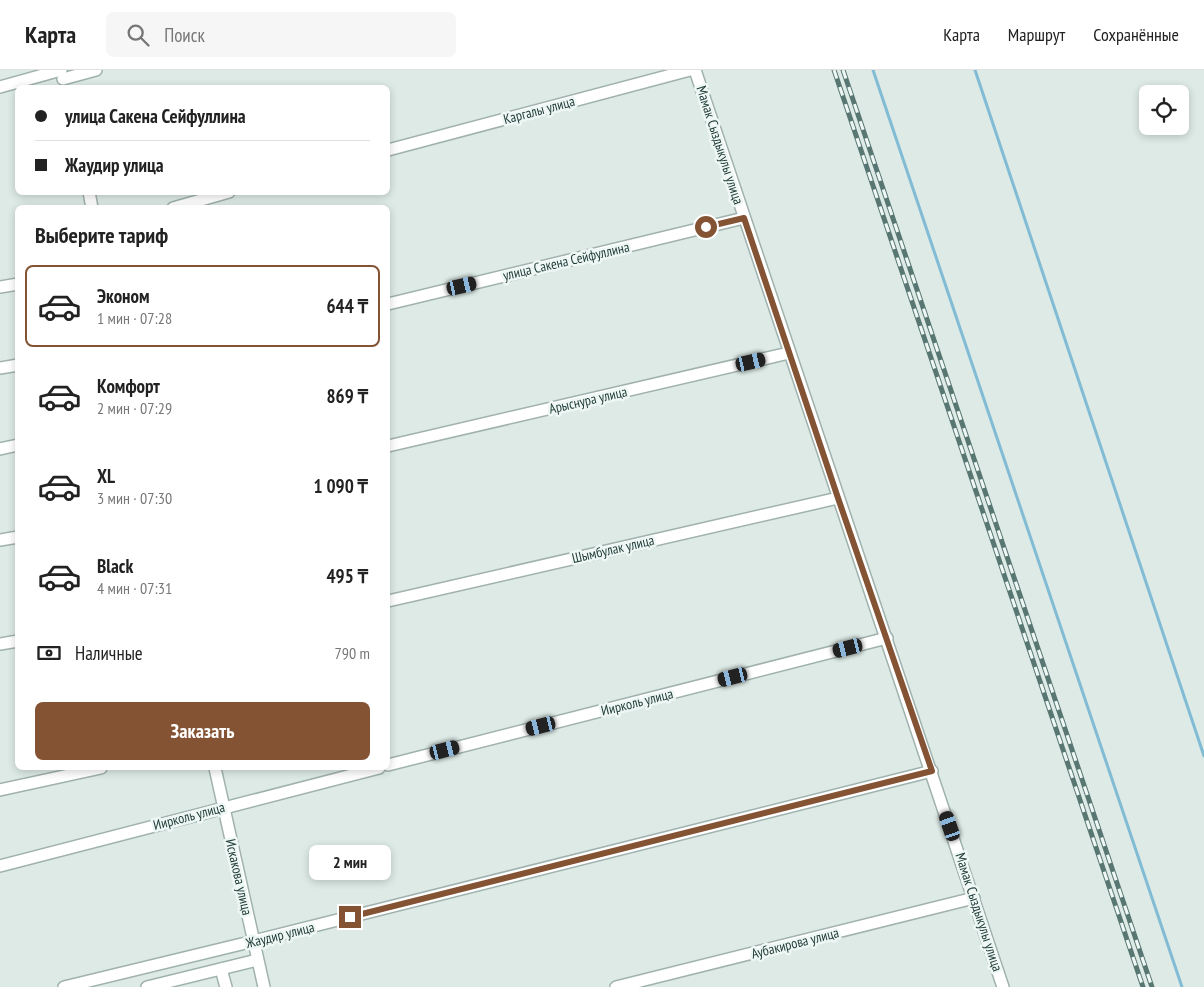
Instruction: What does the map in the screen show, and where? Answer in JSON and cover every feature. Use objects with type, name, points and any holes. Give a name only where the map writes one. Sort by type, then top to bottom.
[{"type":"street","points":[[0,87],[96,70]]},
{"type":"street","name":"Каргалы улица","points":[[390,149],[690,70]]},
{"type":"street","name":"Мамак Сыздыкулы улица","points":[[695,70],[1003,987]]},
{"type":"street","points":[[184,205],[218,195]]},
{"type":"street","name":"улица Сакена Сейфуллина","points":[[390,304],[744,218]]},
{"type":"street","points":[[0,287],[15,284]]},
{"type":"street","name":"Арыснура улица","points":[[390,446],[789,353]]},
{"type":"street","points":[[0,368],[15,366]]},
{"type":"street","points":[[0,448],[15,446]]},
{"type":"street","name":"Шымбулак улица","points":[[390,601],[838,498]]},
{"type":"street","points":[[0,540],[15,538]]},
{"type":"street","name":"Иирколь улица","points":[[390,764],[886,638]]},
{"type":"street","points":[[0,644],[15,642]]},
{"type":"street","points":[[0,790],[92,770]]},
{"type":"street","name":"Искакова улица","points":[[215,770],[264,987]]},
{"type":"street","name":"Иирколь улица","points":[[0,866],[371,770]]},
{"type":"street","name":"Жаудир улица","points":[[64,987],[932,771]]},
{"type":"street","name":"Аубакирова улица","points":[[616,987],[974,898]]},
{"type":"street","points":[[149,987],[178,984],[222,969],[258,960]]},
{"type":"street","points":[[222,969],[226,987]]},
{"type":"waterway","points":[[873,70],[1182,987]]},
{"type":"waterway","points":[[975,70],[1204,756]]},
{"type":"railway","points":[[834,70],[1143,987]]},
{"type":"railway","points":[[843,70],[1152,987]]},
{"type":"route","points":[[350,917],[932,771],[744,218],[706,227]]}]
